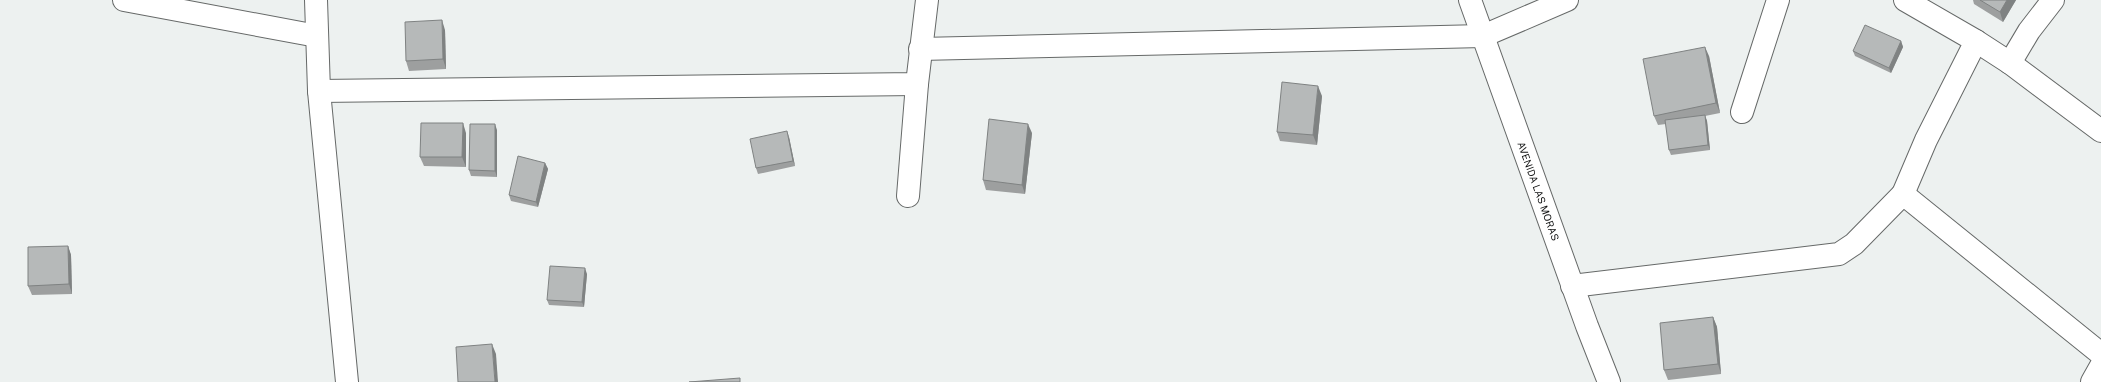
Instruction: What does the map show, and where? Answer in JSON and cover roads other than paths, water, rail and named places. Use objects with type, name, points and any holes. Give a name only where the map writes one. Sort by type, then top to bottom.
[{"type":"street","points":[[124,0],[317,36]]},
{"type":"street","points":[[316,0],[319,91],[347,382]]},
{"type":"street","points":[[908,196],[920,49],[927,0]]},
{"type":"street","name":"AVENIDA LAS MORAS","points":[[1470,0],[1572,286],[1610,382]]},
{"type":"street","points":[[920,49],[1483,36],[1567,0]]},
{"type":"street","points":[[1742,112],[1778,0]]},
{"type":"street","points":[[1905,0],[1976,41],[2010,63],[2101,131]]},
{"type":"street","points":[[2010,63],[2029,31],[2053,0]]},
{"type":"street","points":[[1572,286],[1839,254],[1854,244],[1903,194],[1926,140],[1976,41]]},
{"type":"street","points":[[319,91],[917,84]]},
{"type":"street","points":[[1903,194],[2101,354]]},
{"type":"street","points":[[2092,382],[2101,366]]}]
